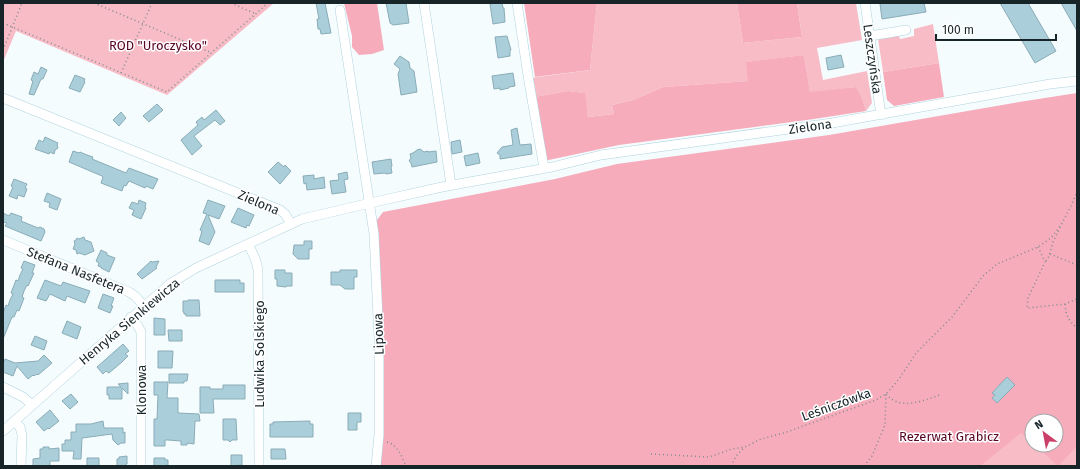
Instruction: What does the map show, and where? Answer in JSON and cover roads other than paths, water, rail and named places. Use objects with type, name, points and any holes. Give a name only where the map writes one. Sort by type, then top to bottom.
[{"type":"street","points":[[424,3],[451,185]]},
{"type":"street","points":[[517,3],[544,168]]},
{"type":"street","name":"Leszczyńska","points":[[865,3],[881,115]]},
{"type":"street","name":"Lipowa","points":[[340,10],[374,234],[379,338],[379,434],[376,466]]},
{"type":"street","points":[[870,36],[906,30]]},
{"type":"street","name":"Zielona","points":[[3,98],[280,210],[285,214],[291,224],[315,216],[451,185],[544,168],[621,151],[832,123],[1050,84],[1077,81]]},
{"type":"street","name":"Henryka Sienkiewicza","points":[[3,431],[171,283],[187,273],[291,224]]},
{"type":"street","name":"Stefana Nasfetera","points":[[3,240],[129,292],[144,306]]},
{"type":"street","name":"Ludwika Solskiego","points":[[249,245],[258,270],[259,466]]},
{"type":"street","name":"Klonowa","points":[[131,317],[141,332],[141,466]]},
{"type":"street","points":[[3,387],[23,397],[32,406]]},
{"type":"street","points":[[14,421],[21,431],[22,466]]},
{"type":"park label","name":"ROD \"Uroczysko\"","points":[[158,45]]},
{"type":"park label","name":"Rezerwat Grabicz","points":[[949,436]]}]
